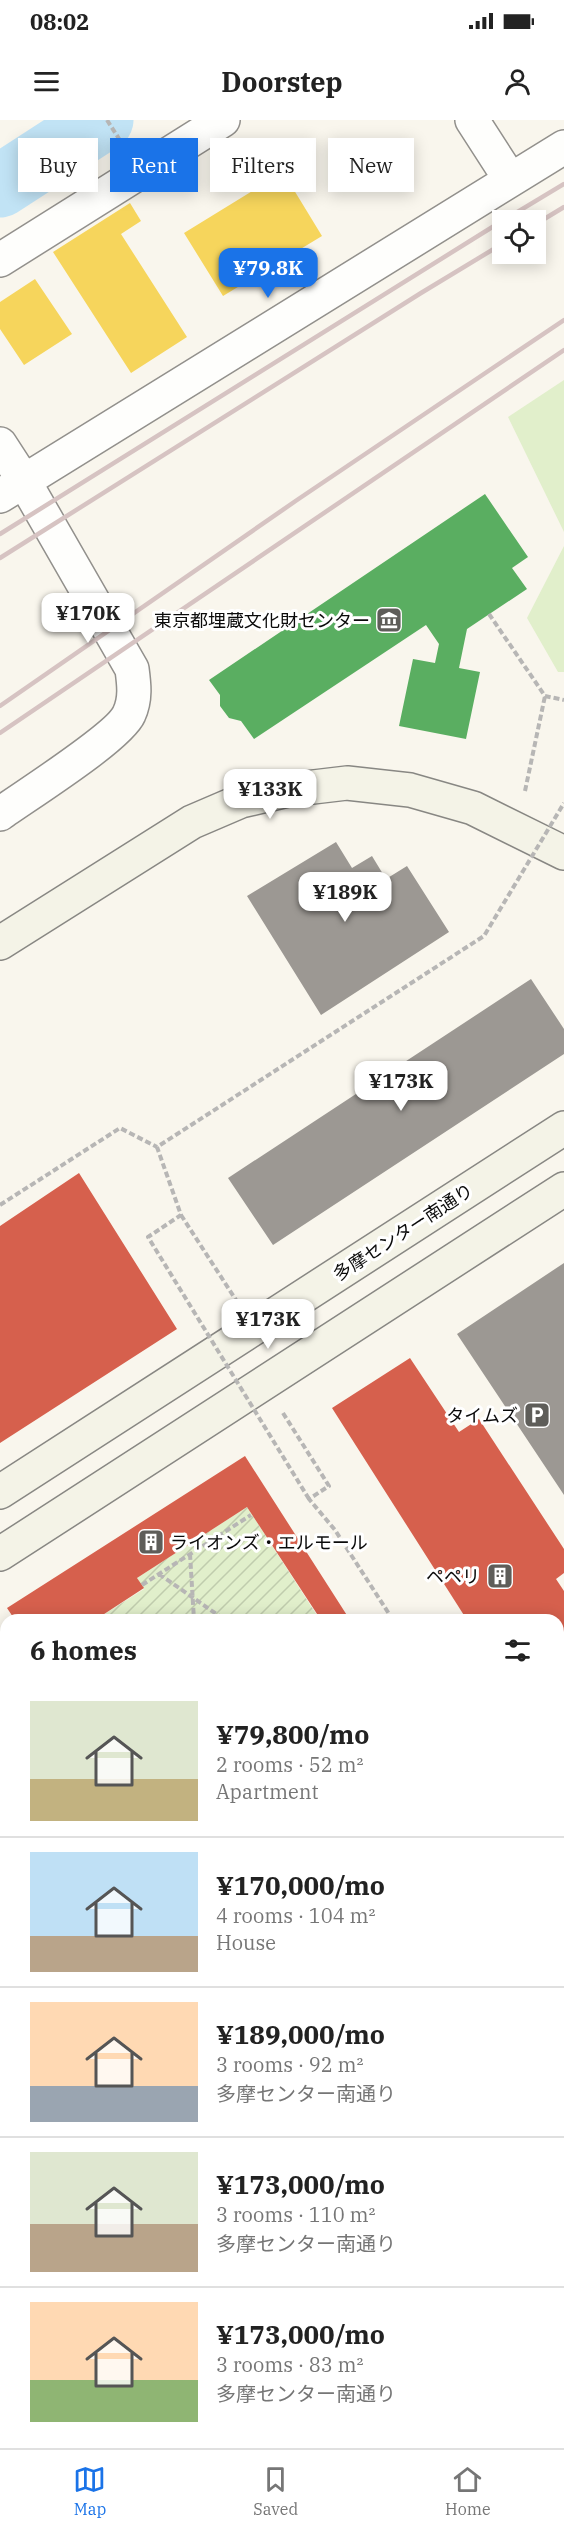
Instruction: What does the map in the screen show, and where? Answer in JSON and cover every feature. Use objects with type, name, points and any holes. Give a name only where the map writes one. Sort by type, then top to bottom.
[{"type":"street","points":[[0,260],[223,120]]},
{"type":"street","points":[[472,120],[510,179]]},
{"type":"street","points":[[12,488],[564,147]]},
{"type":"street","points":[[0,444],[12,488],[132,669],[135,691],[129,716],[109,736],[0,814]]},
{"type":"street","points":[[0,943],[192,822],[241,801],[288,790],[348,783],[410,790],[473,808],[564,854]]},
{"type":"street","name":"多摩センター南通り","points":[[0,1492],[564,1128]]},
{"type":"street","points":[[0,1554],[564,1189]]},
{"type":"path","points":[[107,120],[119,138]]},
{"type":"path","points":[[489,614],[545,696],[564,700]]},
{"type":"path","points":[[525,791],[545,696]]},
{"type":"path","points":[[157,1147],[484,936],[564,803]]},
{"type":"path","points":[[0,1205],[120,1128],[157,1147],[181,1215],[240,1308]]},
{"type":"path","points":[[181,1215],[148,1237],[309,1499],[335,1530],[389,1614]]},
{"type":"path","points":[[282,1412],[329,1485],[309,1499]]},
{"type":"path","points":[[142,1585],[251,1515]]},
{"type":"path","points":[[190,1554],[194,1614]]},
{"type":"path","points":[[159,1574],[216,1614]]},
{"type":"green space","points":[[564,380],[564,532],[508,417]]},
{"type":"green space","points":[[564,546],[564,672],[558,672],[527,618]]},
{"type":"green space","points":[[247,1507],[316,1614],[104,1614],[144,1589],[137,1578]]},
{"type":"building: Homes","points":[[251,192],[295,192],[322,236],[223,296],[184,233]]},
{"type":"building: Homes","points":[[130,203],[141,221],[121,234],[187,337],[131,373],[53,252]]},
{"type":"building: Homes","points":[[35,279],[72,334],[24,365],[0,329],[0,302]]},
{"type":"building: Shops","points":[[79,1173],[177,1329],[0,1443],[0,1226]]},
{"type":"building: Shops","name":"ペペリ","points":[[410,1358],[459,1432],[479,1419],[564,1549],[564,1573],[556,1579],[564,1591],[564,1614],[463,1614],[332,1408]]},
{"type":"building: Shops","name":"ライオンズ・エルモール","points":[[245,1456],[346,1614],[317,1614],[247,1507],[137,1578],[144,1588],[104,1614],[11,1614],[7,1608]]},
{"type":"building: Public","name":"東京都埋蔵文化財センター","points":[[485,494],[528,557],[512,568],[527,589],[467,629],[459,668],[480,672],[466,739],[399,726],[413,659],[435,663],[439,644],[426,625],[254,739],[241,721],[229,718],[220,706],[220,695],[209,680]]},
{"type":"building: Other","points":[[336,842],[352,868],[372,856],[386,879],[407,866],[449,932],[321,1015],[247,896]]},
{"type":"building: Other","points":[[531,979],[564,1029],[564,1054],[273,1245],[228,1178]]},
{"type":"building: Other","name":"タイムズ","points":[[564,1263],[564,1495],[457,1334]]},
{"type":"waterway","points":[[0,186],[102,120]]},
{"type":"railway","points":[[521,210],[564,184]]},
{"type":"railway","points":[[546,218],[564,207]]},
{"type":"railway","points":[[0,534],[492,227]]},
{"type":"railway","points":[[0,558],[492,250]]},
{"type":"railway","points":[[0,706],[297,500],[564,320]]},
{"type":"railway","points":[[0,733],[564,350]]},
{"type":"place","name":"東京都埋蔵文化財センター","points":[[389,620]]},
{"type":"place","name":"タイムズ","points":[[537,1415]]},
{"type":"place","name":"ライオンズ・エルモール","points":[[151,1542]]},
{"type":"place","name":"ペペリ","points":[[500,1576]]}]
